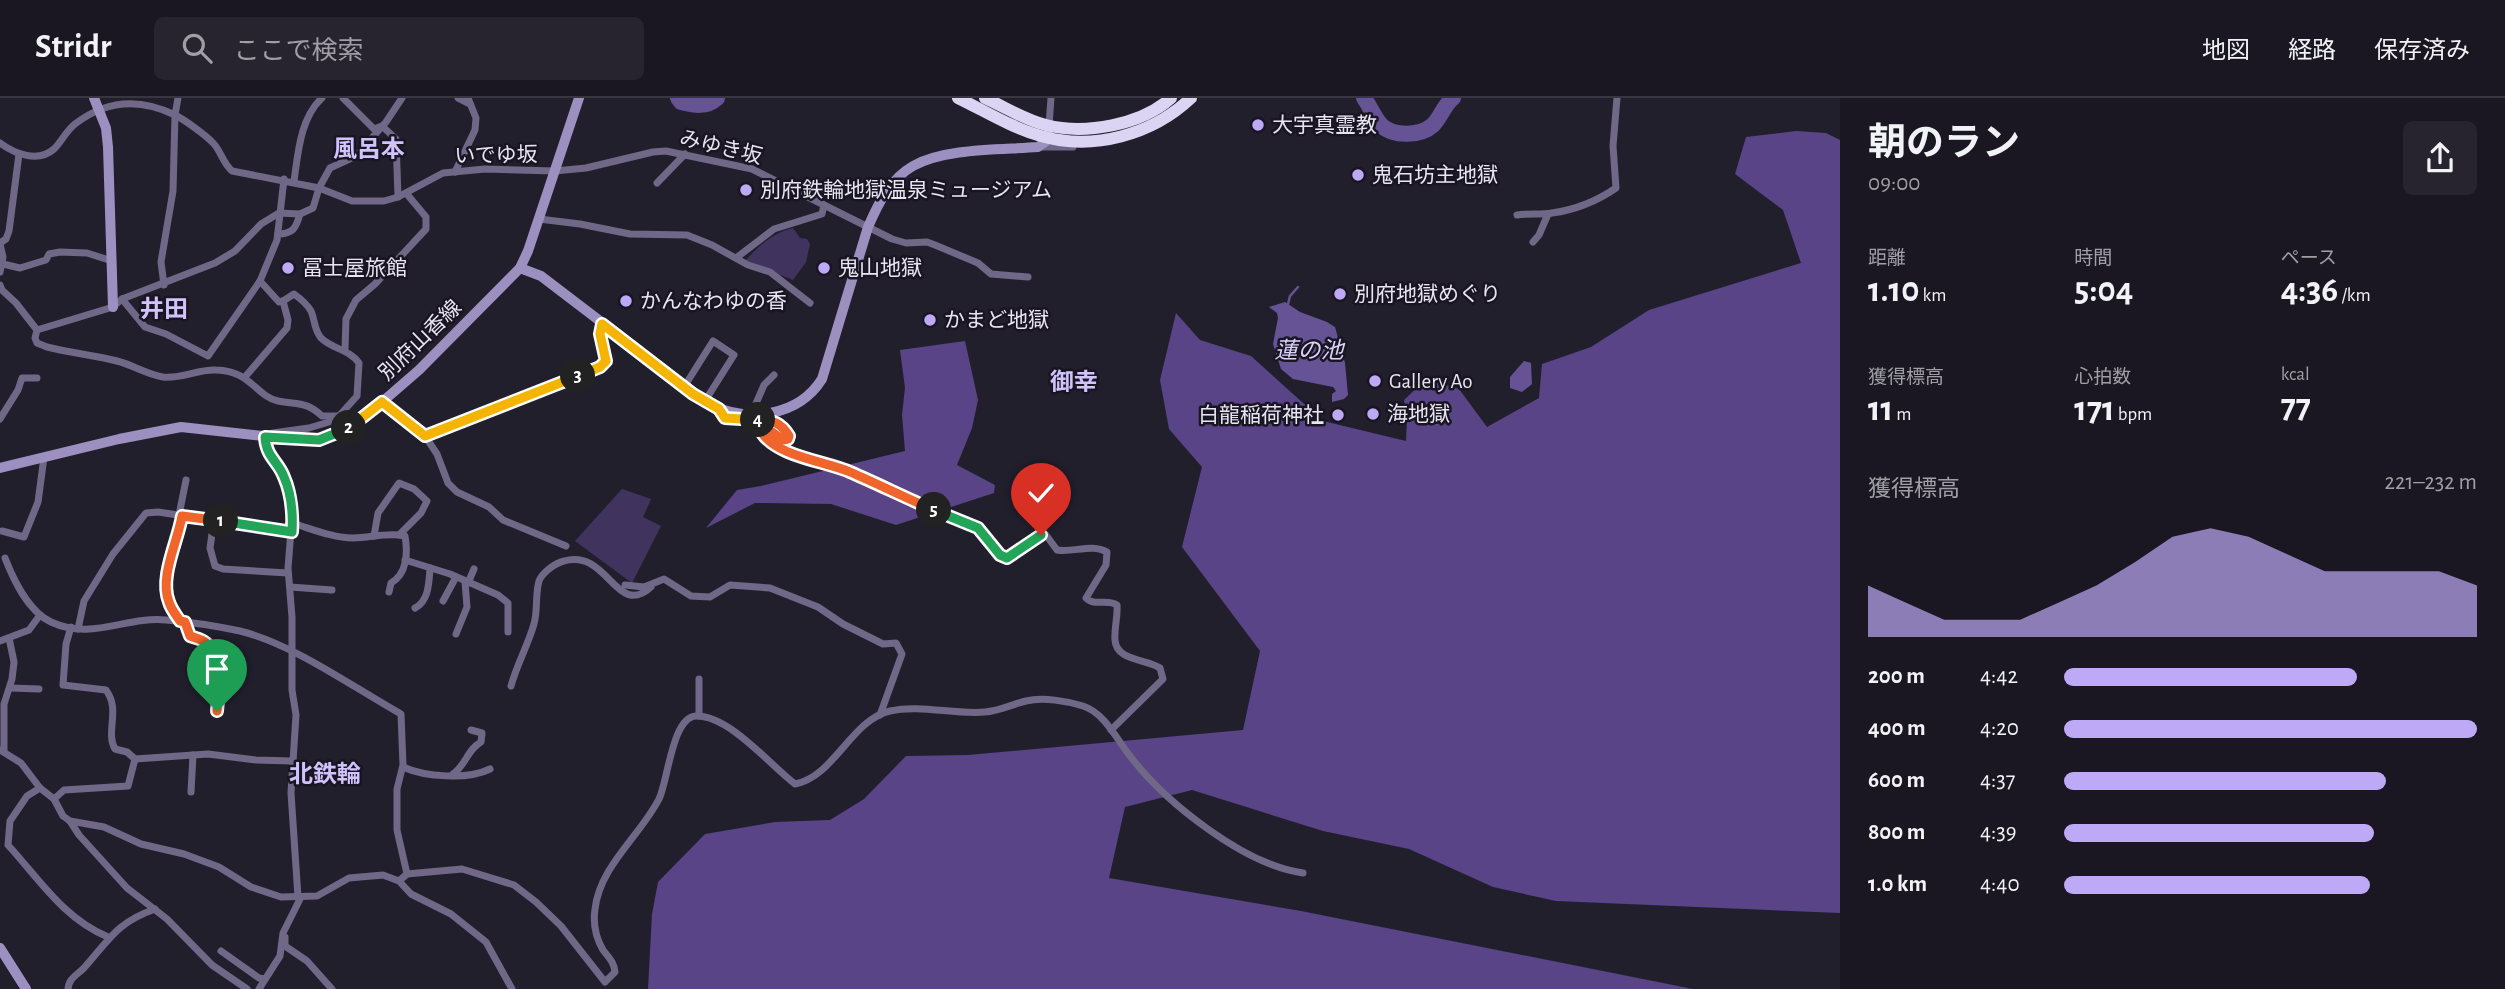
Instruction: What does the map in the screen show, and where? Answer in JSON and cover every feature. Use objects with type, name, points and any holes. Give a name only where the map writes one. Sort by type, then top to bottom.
[{"type":"highway","points":[[958,98],[1018,128],[1045,137],[1083,142],[1104,140],[1156,123],[1191,98]]},
{"type":"highway","points":[[985,98],[1045,137],[1080,128],[1128,121],[1153,111],[1171,98]]},
{"type":"street","points":[[94,98],[106,128],[108,147],[113,307]]},
{"type":"street","points":[[164,285],[160,262],[173,191],[174,114],[178,98]]},
{"type":"street","points":[[343,98],[374,129],[382,126]]},
{"type":"street","points":[[37,330],[113,307],[122,299],[164,285],[215,263],[235,251],[261,224],[279,213],[300,214],[313,208],[319,188],[330,168],[356,156],[402,98]]},
{"type":"street","points":[[455,172],[475,130],[476,118],[469,101],[458,98]]},
{"type":"street","name":"別府山香線","points":[[0,468],[181,427],[319,440],[339,434],[359,422],[419,370],[520,268],[579,98]]},
{"type":"street","points":[[520,268],[541,276],[684,387],[719,409],[751,415],[794,407],[813,392],[822,379],[868,227],[887,191],[913,166],[946,155],[1045,137],[1051,98]]},
{"type":"street","points":[[1517,215],[1548,214],[1589,203],[1616,188],[1613,146],[1617,98]]},
{"type":"street","points":[[294,181],[304,128],[320,99]]},
{"type":"street","name":"いでゆ坂","points":[[98,109],[136,101],[174,114],[214,144],[226,166],[232,171],[294,181],[352,201],[384,201],[402,195],[443,173],[485,169],[555,171]]},
{"type":"street","points":[[0,143],[19,154],[29,157],[42,156],[54,149],[66,131],[98,109]]},
{"type":"street","points":[[345,349],[346,319],[356,300],[375,284],[426,229],[426,218],[402,195],[396,139],[382,126]]},
{"type":"street","name":"みゆき坂","points":[[555,171],[596,167],[660,151],[752,169],[906,243],[927,242],[978,263],[991,274],[1028,277]]},
{"type":"street","points":[[0,272],[4,264],[0,244],[9,231],[19,154]]},
{"type":"street","points":[[657,183],[685,154]]},
{"type":"street","points":[[122,299],[145,327],[166,334],[208,356],[260,281],[278,234],[284,180]]},
{"type":"street","points":[[736,258],[774,229],[822,214],[824,205]]},
{"type":"street","points":[[278,234],[288,234],[296,228],[300,214]]},
{"type":"street","points":[[1533,242],[1548,214]]},
{"type":"street","points":[[539,219],[630,234],[687,235],[770,272],[810,303]]},
{"type":"street","points":[[4,264],[20,268],[46,260],[49,254],[60,251],[87,253],[111,261]]},
{"type":"street","points":[[260,281],[279,302],[295,295],[304,301],[321,338],[345,349],[359,363],[356,396],[338,415],[329,422],[265,437],[266,449],[284,476],[292,523],[288,573],[292,690],[296,715],[291,793],[299,897],[288,927],[285,946],[307,961],[332,989]]},
{"type":"street","points":[[1,289],[37,330]]},
{"type":"street","points":[[245,377],[287,328],[288,320],[283,301]]},
{"type":"street","points":[[425,436],[600,367],[607,356],[600,334],[602,324]]},
{"type":"street","points":[[37,330],[37,343],[116,360],[147,373],[180,377],[215,370],[245,377],[277,401],[313,407],[322,416],[338,415]]},
{"type":"street","points":[[684,387],[713,341],[726,349],[734,355],[705,401]]},
{"type":"street","points":[[751,415],[764,385],[774,375]]},
{"type":"street","points":[[0,419],[18,390],[22,378],[37,378]]},
{"type":"street","points":[[382,402],[425,436],[448,483],[457,492],[489,508],[503,520],[566,546]]},
{"type":"street","points":[[719,409],[725,418],[774,421],[783,426],[789,436],[783,440],[769,430],[762,433],[775,445],[848,471],[978,528],[1004,557],[1010,557],[1042,534],[1046,535],[1057,550],[1065,552],[1091,548],[1107,552],[1106,565],[1086,598],[1092,602],[1112,602],[1117,605],[1117,648],[1129,657],[1160,668],[1163,679],[1111,730]]},
{"type":"street","points":[[2,531],[24,537],[38,502],[44,457]]},
{"type":"street","points":[[186,480],[178,539],[168,570],[166,588],[169,603],[190,636],[205,642],[214,657],[219,693],[217,711]]},
{"type":"street","points":[[374,536],[378,513],[399,483],[414,489],[427,501],[421,513],[399,535]]},
{"type":"street","points":[[292,532],[158,512],[146,513],[113,554],[84,601],[75,628],[66,644],[63,685],[106,690],[115,712],[112,744],[115,749],[127,752],[135,759],[208,754],[293,761]]},
{"type":"street","points":[[214,520],[210,548],[215,566],[231,570],[288,573]]},
{"type":"street","points":[[292,523],[334,536],[405,536],[405,560],[399,579],[391,583],[389,592]]},
{"type":"street","points":[[5,558],[13,580],[40,615],[52,622],[75,628],[104,628],[162,619],[242,632],[291,650],[401,714],[402,767],[397,789],[397,830],[407,874]]},
{"type":"street","points":[[405,560],[498,595],[509,603],[508,632]]},
{"type":"street","points":[[511,686],[534,624],[540,578],[552,567],[564,561],[589,561],[602,570],[616,588],[631,595],[644,593],[654,583]]},
{"type":"street","points":[[415,608],[420,606],[427,591],[430,568]]},
{"type":"street","points":[[456,634],[467,607],[467,583],[474,569]]},
{"type":"street","points":[[443,601],[456,578]]},
{"type":"street","points":[[625,585],[644,587],[664,579],[691,596],[710,597],[730,585],[770,588],[818,607],[843,624],[883,644],[895,643],[901,654],[880,716]]},
{"type":"street","points":[[290,587],[332,590]]},
{"type":"street","points":[[0,641],[29,630],[40,615]]},
{"type":"street","points":[[9,638],[13,662],[10,688],[4,704],[2,751],[21,762],[40,788],[54,799],[63,816],[127,888],[155,909],[212,965],[247,989]]},
{"type":"street","points":[[699,679],[699,716]]},
{"type":"street","points":[[10,688],[39,689]]},
{"type":"street","points":[[398,881],[407,874],[462,869],[514,885],[561,926],[605,982],[615,972],[614,964],[602,948],[594,927],[595,907],[609,873],[659,799],[681,725],[691,717],[699,716],[724,724],[795,785],[816,775],[861,728],[889,711],[986,712],[1040,698],[1087,707],[1111,730],[1130,757],[1177,805],[1237,848],[1288,871],[1303,873]]},
{"type":"street","points":[[453,774],[460,769],[473,746],[481,741],[482,733],[471,730]]},
{"type":"street","points":[[191,792],[193,755]]},
{"type":"street","points":[[54,799],[64,790],[128,786],[135,759]]},
{"type":"street","points":[[402,767],[427,775],[473,776],[490,769]]},
{"type":"street","points":[[40,788],[27,796],[10,821],[8,845],[37,876],[51,897],[94,932],[108,937]]},
{"type":"street","points":[[70,821],[104,827],[141,844],[184,854],[219,867],[251,887],[281,897],[317,896],[349,878],[383,875],[398,881],[411,894],[451,914],[486,942],[512,989]]},
{"type":"street","points":[[0,850],[8,845]]},
{"type":"street","points":[[68,989],[69,981],[108,937],[132,917],[155,909]]},
{"type":"street","points":[[259,989],[280,956],[283,933],[288,927]]},
{"type":"street","points":[[0,948],[26,989]]},
{"type":"street","points":[[221,951],[259,978],[265,979]]},
{"type":"shaded area","points":[[1796,131],[1826,133],[1840,140],[1840,913],[1556,901],[1493,887],[1409,849],[1323,831],[1192,790],[1125,807],[1109,878],[1301,911],[1693,989],[648,989],[652,914],[658,882],[705,834],[775,822],[830,820],[864,799],[906,756],[968,755],[1243,730],[1260,651],[1182,547],[1202,467],[1169,429],[1160,380],[1176,313],[1200,340],[1251,356],[1323,421],[1406,441],[1404,400],[1426,379],[1459,389],[1487,427],[1539,398],[1542,364],[1591,347],[1649,310],[1801,263],[1783,210],[1735,174],[1746,137]]},
{"type":"shaded area","points":[[793,228],[800,238],[807,239],[810,244],[806,262],[793,280],[745,261],[772,237]]},
{"type":"shaded area","points":[[965,341],[978,400],[972,428],[957,465],[995,485],[994,493],[896,525],[831,504],[755,503],[706,528],[737,490],[905,451],[902,415],[905,388],[900,350]]},
{"type":"shaded area","points":[[622,489],[651,499],[643,517],[661,526],[632,583],[575,541]]},
{"type":"water","name":"蓮の池","points":[[1285,302],[1300,312],[1335,327],[1345,363],[1348,395],[1344,399],[1332,402],[1332,394],[1336,391],[1333,387],[1293,379],[1281,369],[1273,344],[1278,318],[1277,313],[1269,307]]},
{"type":"water","points":[[1524,361],[1531,363],[1532,384],[1522,392],[1510,388],[1510,377]]},
{"type":"waterway","points":[[678,98],[681,102],[700,105],[717,98]]},
{"type":"waterway","points":[[1364,98],[1382,126],[1393,132],[1408,134],[1428,129],[1453,98]]},
{"type":"waterway","points":[[1288,304],[1290,296],[1298,287]]},
{"type":"place","name":"大宇真霊教","points":[[1258,125]]},
{"type":"place","name":"鬼石坊主地獄","points":[[1358,175]]},
{"type":"place","name":"別府鉄輪地獄温泉ミュージアム","points":[[746,190]]},
{"type":"place","name":"冨士屋旅館","points":[[288,268]]},
{"type":"place","name":"鬼山地獄","points":[[824,268]]},
{"type":"place","name":"別府地獄めぐり","points":[[1340,294]]},
{"type":"place","name":"かんなわゆの香","points":[[626,301]]},
{"type":"place","name":"かまど地獄","points":[[930,320]]},
{"type":"place","name":"Gallery Ao","points":[[1375,381]]},
{"type":"place","name":"海地獄","points":[[1373,414]]},
{"type":"place","name":"白龍稲荷神社","points":[[1338,415]]},
{"type":"district","name":"風呂本","points":[[369,149]]},
{"type":"district","name":"井田","points":[[164,309]]},
{"type":"district","name":"御幸","points":[[1074,382]]},
{"type":"district","name":"北鉄輪","points":[[325,774]]},
{"type":"route","points":[[217,711],[219,693],[210,646],[187,633],[185,622],[180,621],[167,598],[167,578],[182,516],[292,532],[284,476],[266,449],[265,437],[319,440],[339,434],[359,422],[382,402],[425,436],[600,367],[607,356],[600,334],[602,324],[693,394],[719,409],[725,418],[774,421],[783,426],[789,436],[783,440],[775,432],[769,430],[762,433],[775,445],[848,471],[978,528],[1004,557],[1010,557],[1041,535]]}]
